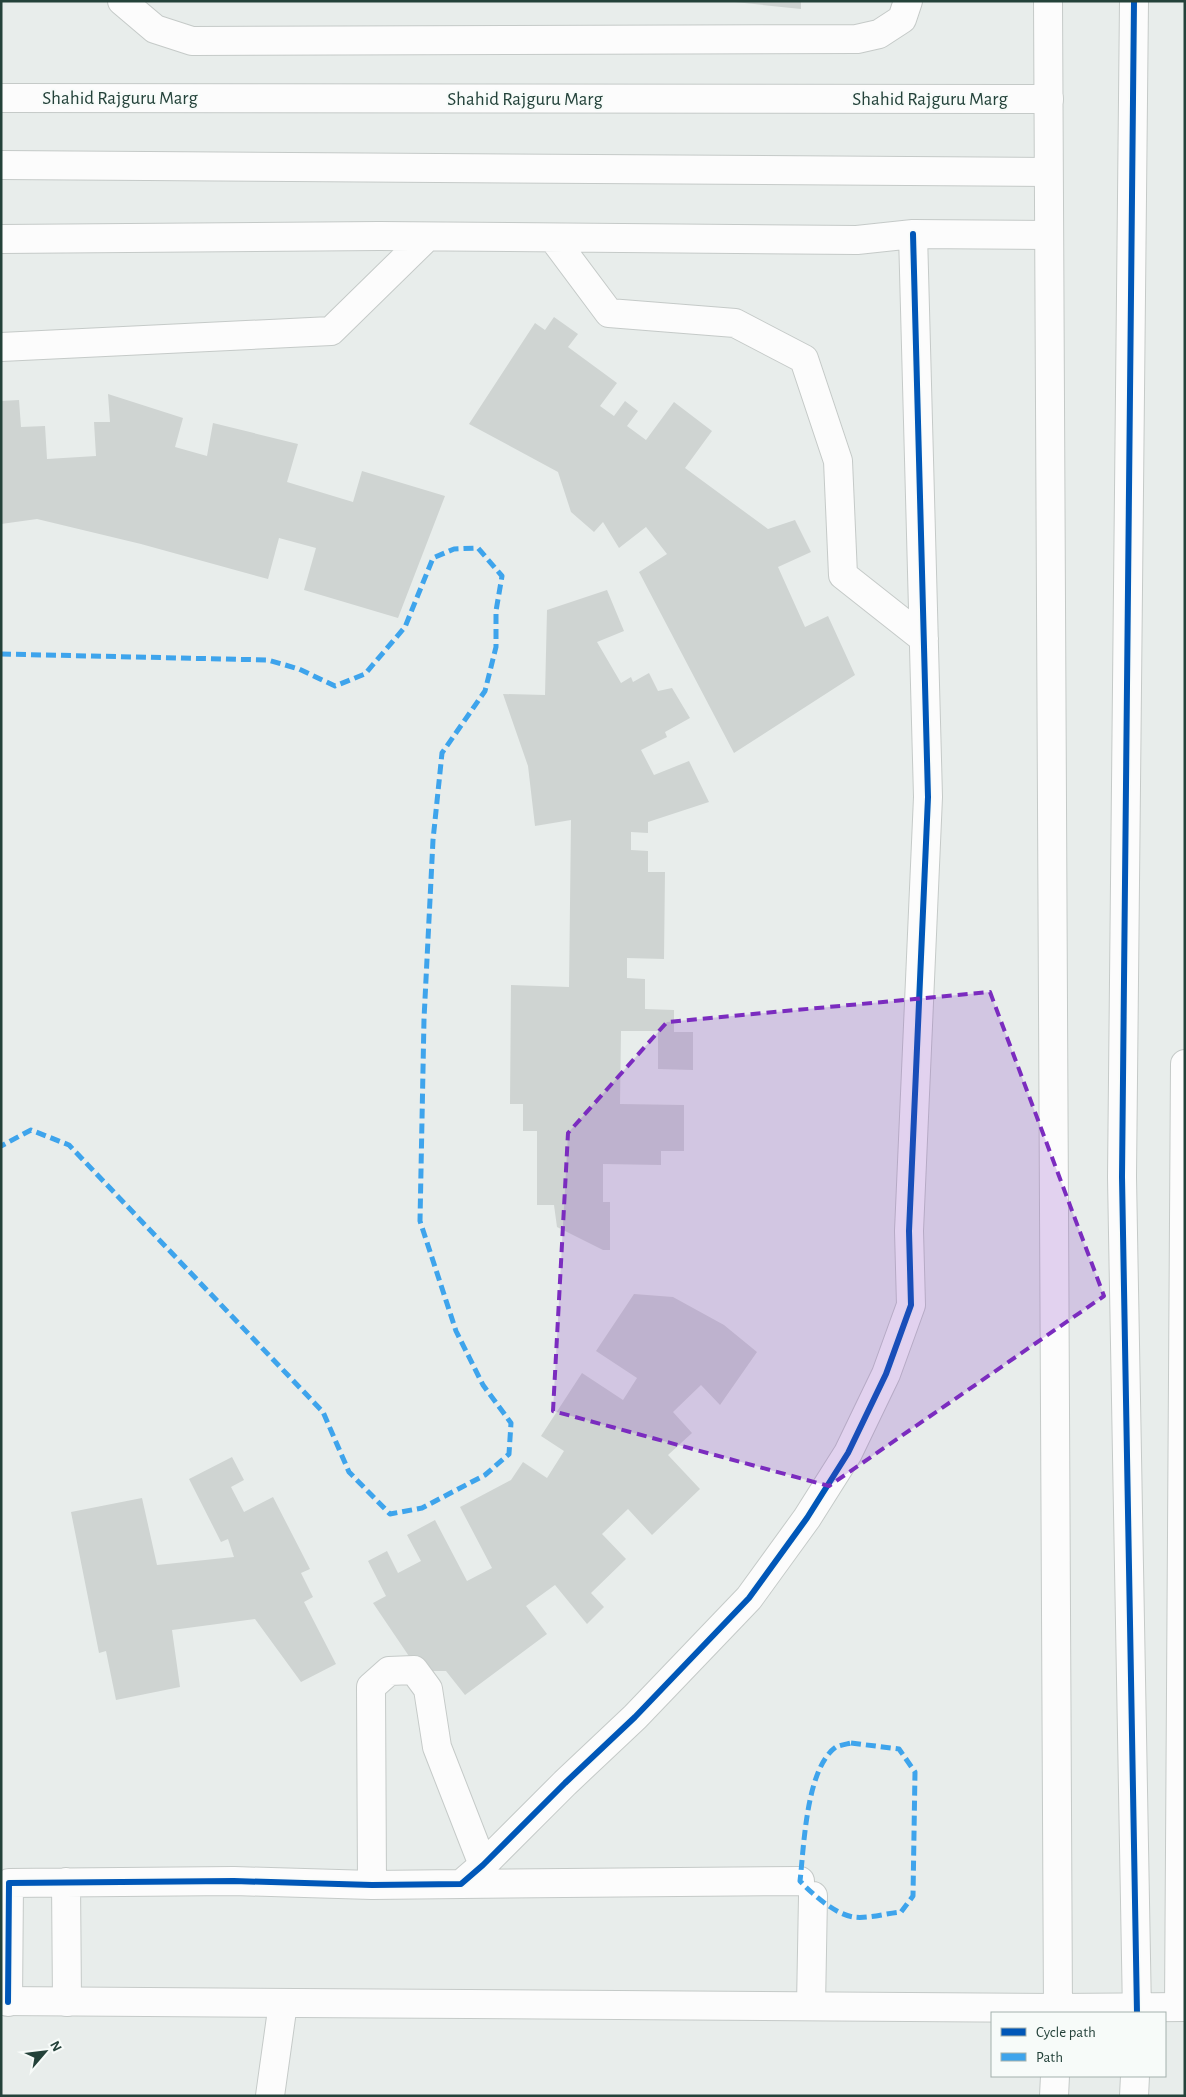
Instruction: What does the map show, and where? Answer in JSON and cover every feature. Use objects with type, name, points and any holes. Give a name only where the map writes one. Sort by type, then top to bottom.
[{"type":"street","points":[[122,1],[155,29],[192,41],[232,41],[857,39],[879,34],[902,19],[908,1]]},
{"type":"street","points":[[1048,1],[1058,2011]]},
{"type":"street","points":[[1134,1],[1122,1178],[1138,2011]]},
{"type":"street","name":"Shahid Rajguru Marg","points":[[1,98],[1049,99]]},
{"type":"street","points":[[1,165],[1048,172]]},
{"type":"street","points":[[1,239],[427,236],[857,240],[913,234],[1048,235]]},
{"type":"street","points":[[460,1884],[483,1865],[565,1783],[635,1717],[749,1598],[807,1518],[848,1453],[886,1374],[911,1304],[909,1231],[928,798],[913,234]]},
{"type":"street","points":[[1,347],[331,331],[427,236]]},
{"type":"street","points":[[553,238],[609,313],[735,323],[804,359],[838,461],[844,575],[924,639]]},
{"type":"street","points":[[812,2006],[807,1888],[460,1884],[372,1885],[234,1882],[5,1883],[5,2002],[812,2006],[1058,2011],[1138,2011],[1182,2007],[1185,1064]]},
{"type":"street","points":[[372,1885],[371,1687],[389,1671],[414,1670],[428,1689],[437,1747],[483,1865]]},
{"type":"street","points":[[66,1882],[67,2002]]},
{"type":"street","points":[[270,2096],[283,2003]]},
{"type":"street","points":[[1054,2096],[1055,2077]]},
{"type":"street","points":[[1134,2096],[1135,2077]]},
{"type":"highlighted area","points":[[990,992],[1104,1296],[829,1486],[553,1411],[568,1133],[667,1022]]},
{"type":"building","points":[[725,1],[801,1],[801,9]]},
{"type":"building","points":[[554,317],[578,334],[568,347],[617,383],[600,406],[614,416],[625,401],[638,411],[627,426],[646,440],[674,402],[712,431],[685,468],[768,529],[795,520],[811,552],[778,567],[805,627],[828,616],[855,675],[734,753],[639,572],[667,554],[646,527],[619,548],[603,522],[594,532],[571,512],[558,472],[469,424],[535,323],[545,330]]},
{"type":"building","points":[[108,394],[183,418],[175,447],[207,456],[213,423],[298,444],[287,482],[353,502],[362,471],[445,496],[398,618],[304,590],[316,548],[279,538],[268,579],[141,544],[37,519],[1,524],[1,401],[19,400],[21,427],[45,426],[47,459],[96,456],[94,422],[110,422]]},
{"type":"building","points":[[607,590],[624,631],[597,642],[621,683],[631,677],[633,682],[649,673],[658,691],[672,688],[690,718],[665,732],[667,737],[641,750],[654,775],[689,761],[709,802],[648,822],[648,833],[631,832],[631,850],[648,851],[648,872],[665,872],[664,959],[627,958],[627,978],[645,979],[645,1009],[674,1010],[674,1032],[693,1032],[693,1070],[658,1069],[658,1031],[621,1031],[620,1104],[684,1105],[684,1151],[661,1151],[661,1165],[603,1164],[603,1202],[610,1202],[610,1250],[603,1250],[557,1227],[554,1205],[537,1205],[537,1131],[523,1131],[523,1104],[510,1104],[511,985],[569,987],[571,820],[535,826],[528,766],[503,694],[545,695],[547,610]]},
{"type":"building","points":[[634,1294],[673,1297],[724,1325],[757,1352],[720,1405],[701,1385],[673,1412],[692,1433],[668,1455],[700,1489],[652,1535],[628,1509],[602,1534],[626,1559],[591,1593],[604,1607],[587,1624],[555,1585],[526,1606],[547,1634],[465,1695],[446,1671],[419,1671],[373,1603],[386,1596],[368,1561],[387,1551],[398,1573],[421,1561],[407,1535],[435,1520],[467,1581],[492,1568],[460,1507],[511,1480],[523,1462],[547,1478],[564,1451],[541,1436],[582,1373],[623,1400],[637,1378],[596,1351]]},
{"type":"building","points":[[232,1457],[244,1480],[231,1487],[244,1512],[273,1497],[310,1569],[301,1573],[313,1597],[304,1602],[336,1664],[301,1682],[255,1619],[172,1630],[180,1687],[116,1700],[106,1651],[99,1653],[71,1512],[142,1498],[157,1565],[234,1557],[228,1539],[221,1542],[189,1479]]},
{"type":"marked path","points":[[1,654],[268,660],[299,669],[335,686],[365,674],[405,627],[433,558],[454,549],[478,548],[502,576],[496,611],[496,647],[485,691],[442,753],[433,840],[424,1019],[420,1221],[456,1331],[483,1385],[511,1423],[509,1454],[485,1475],[422,1508],[390,1514],[349,1472],[323,1412],[69,1145],[31,1130],[1,1146]]},
{"type":"marked path","points":[[851,1743],[899,1749],[915,1772],[913,1896],[901,1912],[865,1917],[847,1915],[825,1903],[800,1881],[808,1809],[818,1772],[826,1757],[836,1747],[851,1743]]},
{"type":"cycle path","points":[[1134,1],[1122,1177],[1137,2012]]},
{"type":"cycle path","points":[[8,2002],[9,1883],[234,1881],[372,1885],[461,1884],[483,1865],[565,1783],[635,1717],[749,1598],[807,1518],[848,1453],[886,1374],[911,1305],[909,1231],[928,797],[913,234]]}]
